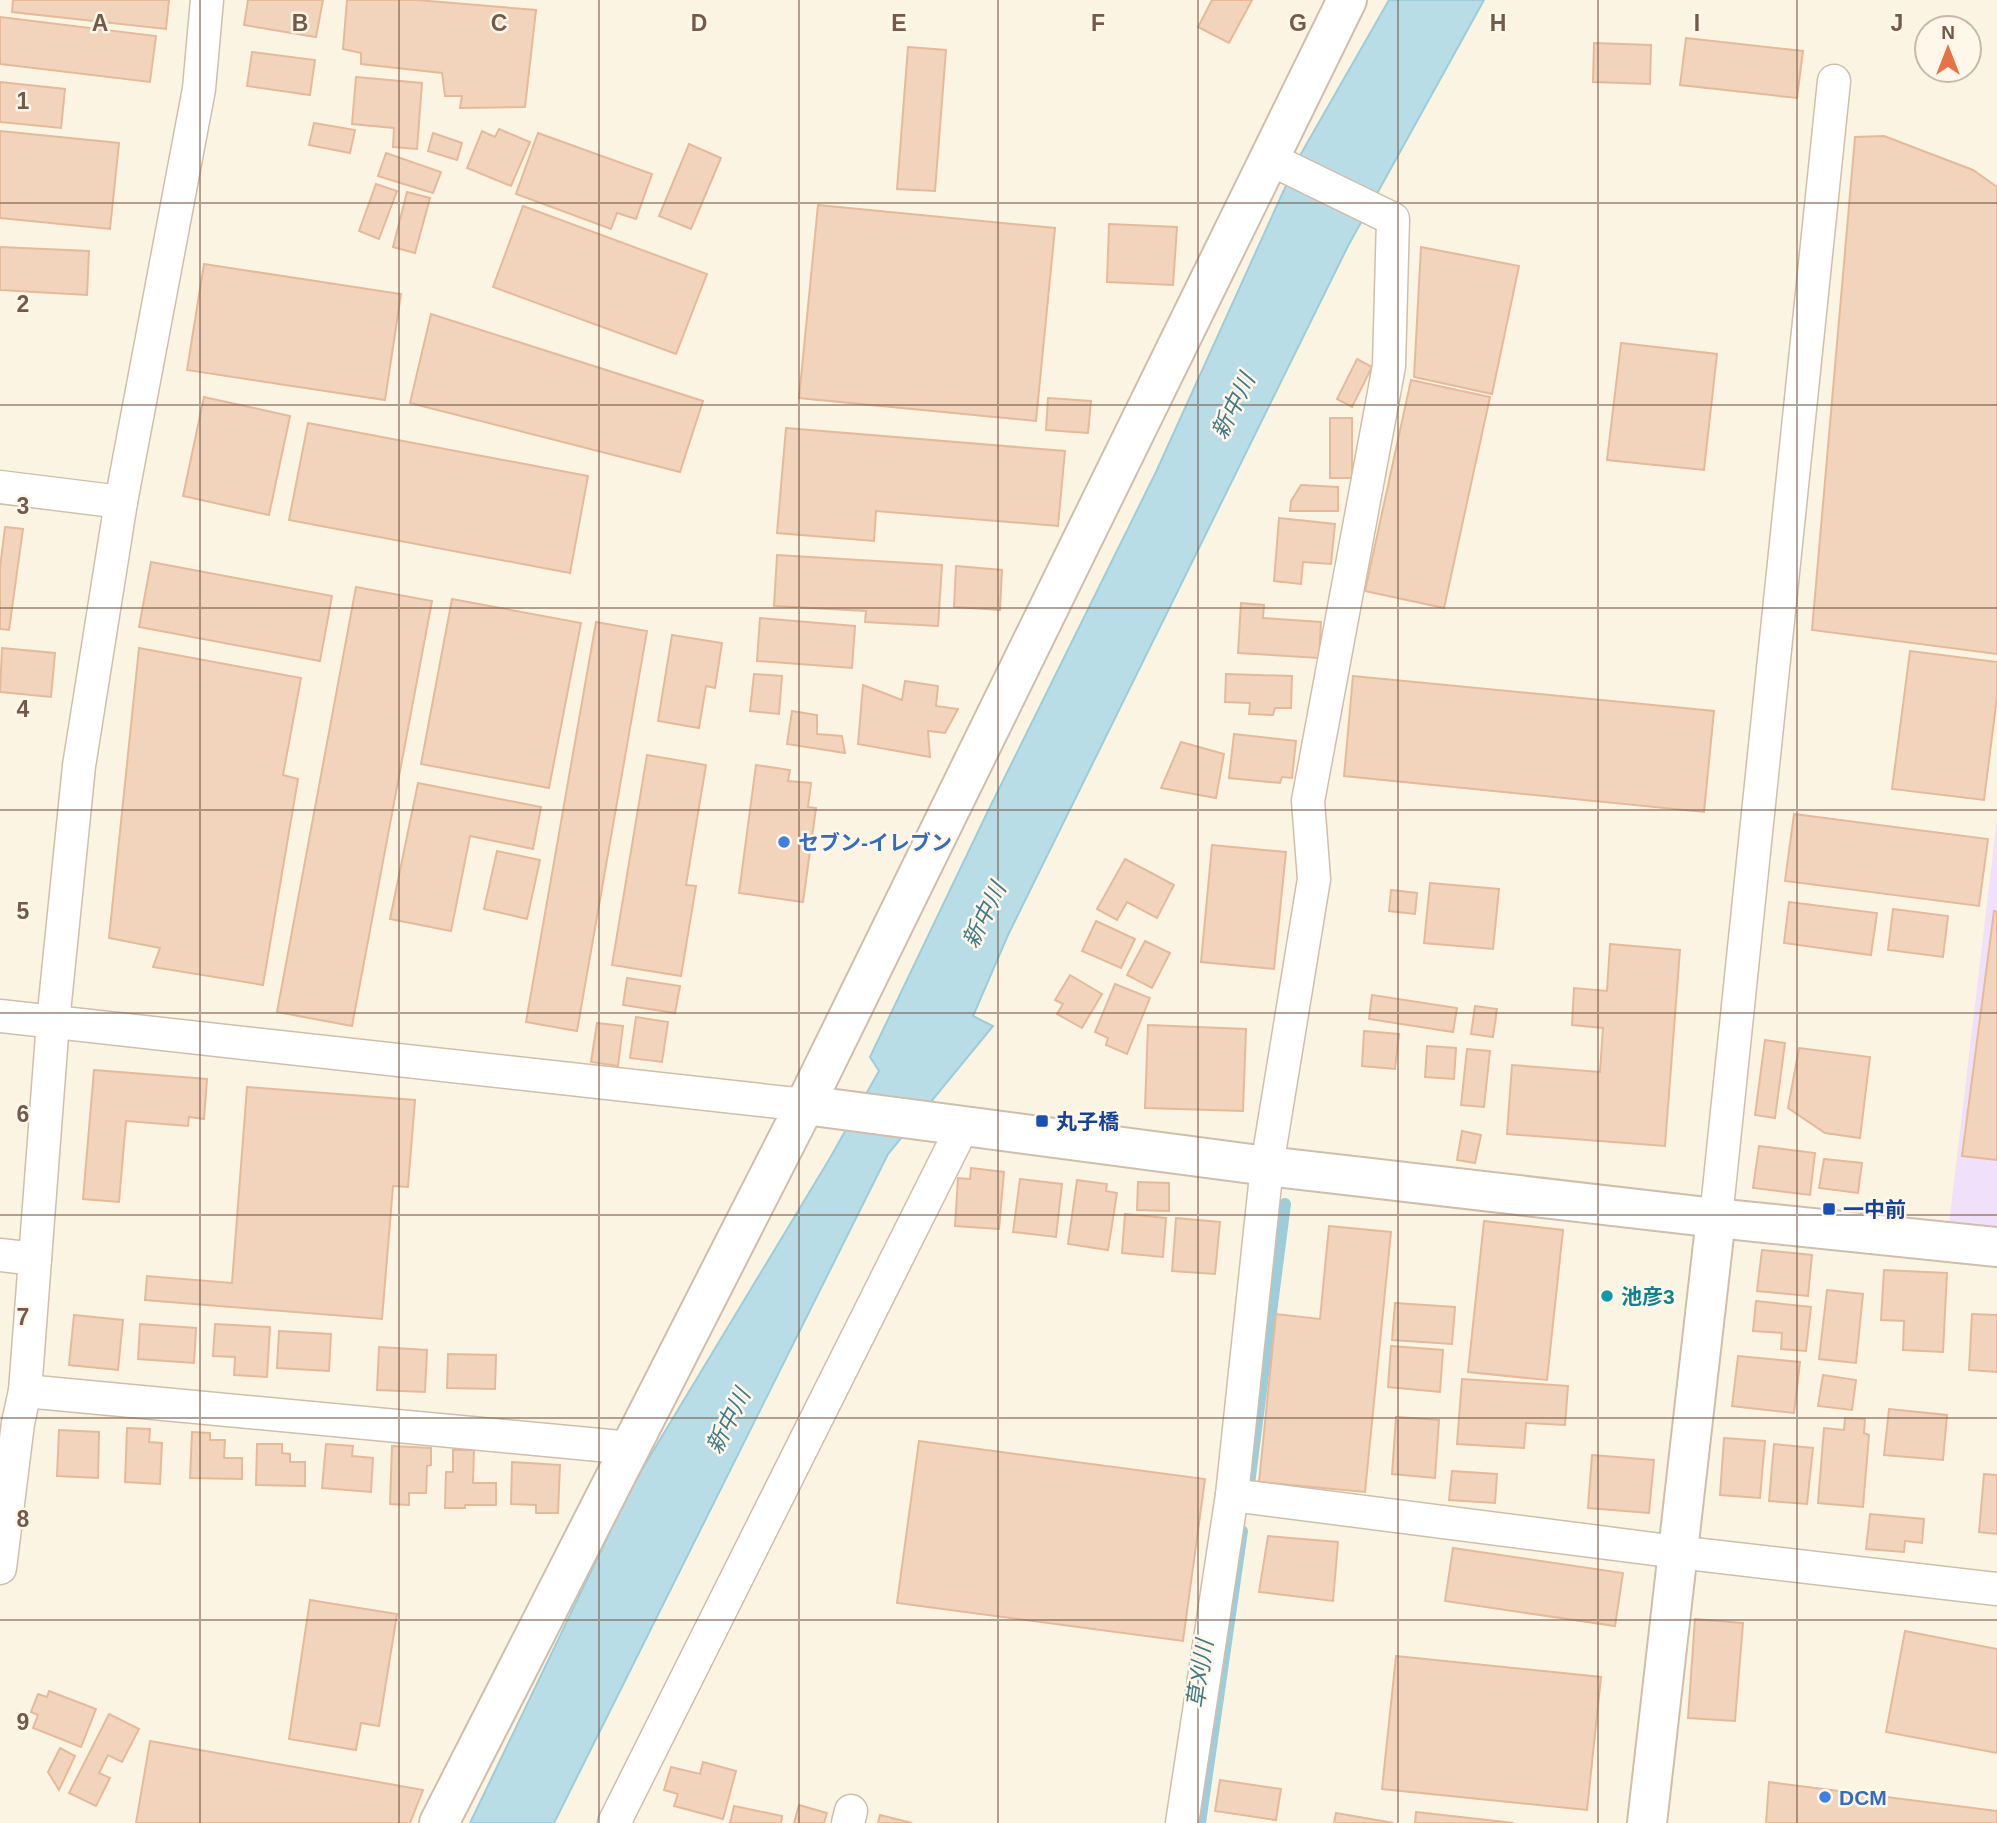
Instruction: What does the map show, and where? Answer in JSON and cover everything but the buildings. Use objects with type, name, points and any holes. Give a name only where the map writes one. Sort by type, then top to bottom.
[{"type":"street","points":[[0,1568],[9,1421],[25,1391],[53,1022],[79,766],[121,502],[199,89],[207,0]]},
{"type":"street","points":[[439,1823],[631,1448],[816,1107],[1347,0]]},
{"type":"street","points":[[1647,1823],[1716,1218],[1834,81]]},
{"type":"street","points":[[1182,1823],[1232,1495],[1267,1166],[1314,879],[1308,801],[1389,366],[1393,219],[1270,159]]},
{"type":"street","points":[[0,487],[121,502]]},
{"type":"street","points":[[0,1016],[816,1107],[1267,1166],[1716,1218],[1997,1247]]},
{"type":"street","points":[[614,1823],[963,1126]]},
{"type":"street","points":[[0,1255],[35,1258]]},
{"type":"street","points":[[25,1391],[631,1448]]},
{"type":"street","points":[[1232,1495],[1677,1552],[1997,1589]]},
{"type":"shaded area","points":[[1997,819],[1997,1229],[1949,1224]]},
{"type":"water","name":"新中川","points":[[1389,0],[1484,0],[1348,246],[1008,935],[973,1016],[993,1026],[888,1154],[554,1823],[470,1823],[632,1486],[830,1158],[879,1071],[870,1057],[1156,472],[1298,159]]},
{"type":"waterway","name":"草刈川","points":[[1249,1484],[1285,1204]]},
{"type":"waterway","name":"草刈川","points":[[1200,1823],[1242,1531]]},
{"type":"place","name":"セブン-イレブン","points":[[784,842]]},
{"type":"place","name":"丸子橋","points":[[1042,1121]]},
{"type":"place","name":"一中前","points":[[1829,1209]]},
{"type":"place","name":"池彦3","points":[[1607,1296]]},
{"type":"place","name":"DCM","points":[[1825,1797]]}]
